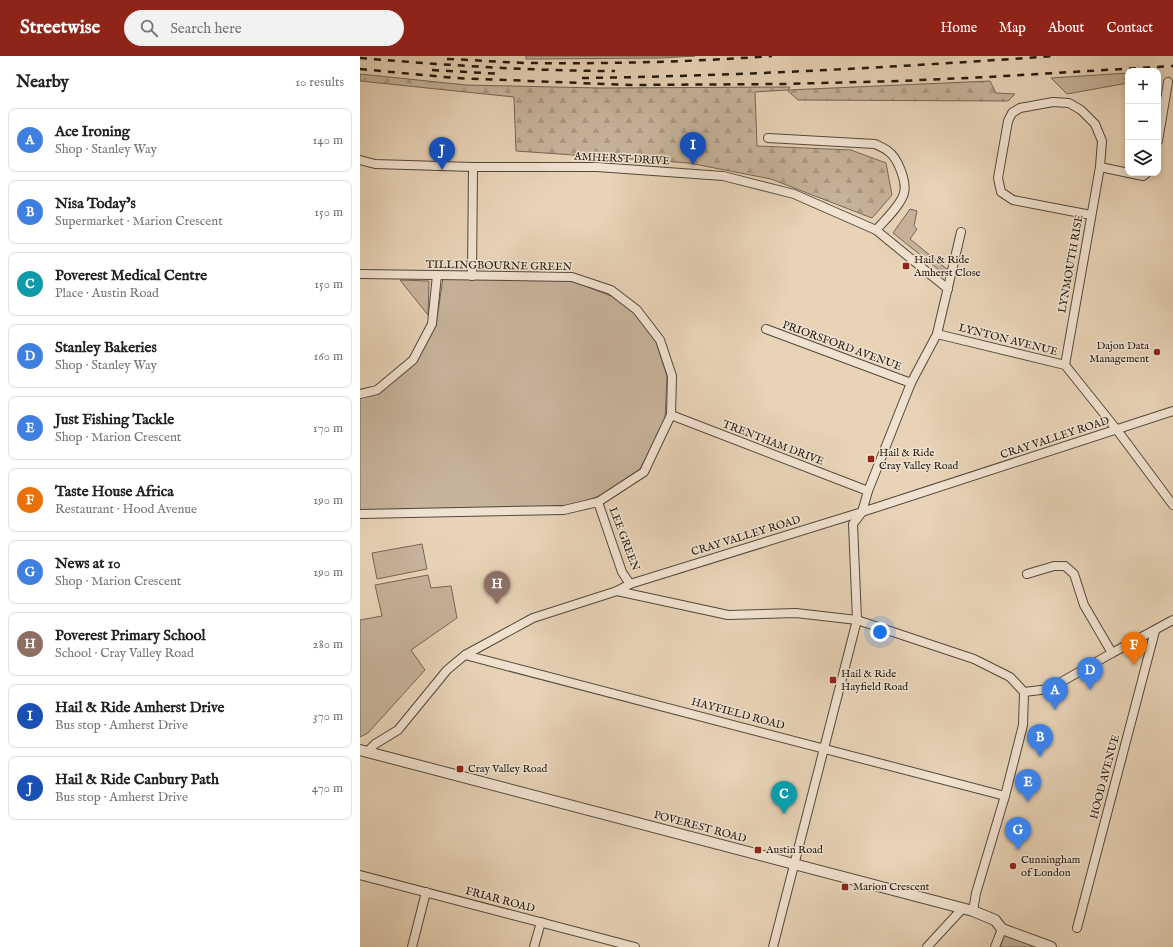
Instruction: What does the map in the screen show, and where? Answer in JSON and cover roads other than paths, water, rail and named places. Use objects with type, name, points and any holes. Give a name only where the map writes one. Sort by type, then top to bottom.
[{"type":"street","points":[[1158,140],[1168,82]]},
{"type":"street","points":[[1092,215],[1013,200],[1001,192],[998,178],[1008,120],[1012,112],[1020,108],[1053,102],[1069,104],[1081,110],[1095,124],[1102,141],[1100,167],[1125,172]]},
{"type":"street","points":[[768,138],[874,144],[889,151],[896,160],[904,180],[904,193],[899,203],[876,230]]},
{"type":"street","name":"AMHERST DRIVE","points":[[360,160],[375,164],[473,167],[597,167],[724,176],[794,194],[876,230],[948,289]]},
{"type":"street","points":[[472,276],[473,167]]},
{"type":"street","name":"LYNMOUTH RISE","points":[[1065,365],[1100,167]]},
{"type":"street","points":[[773,947],[857,620],[853,524],[862,512],[868,491],[911,383],[938,334],[961,232]]},
{"type":"street","name":"TILLINGBOURNE GREEN","points":[[360,274],[572,277],[611,290],[637,310],[660,340],[672,376],[671,415],[644,472],[598,502],[564,510],[360,514]]},
{"type":"street","points":[[360,394],[377,390],[413,360],[432,324],[437,275]]},
{"type":"street","name":"PRIORSFORD AVENUE","points":[[766,330],[911,383]]},
{"type":"street","name":"LYNTON AVENUE","points":[[938,334],[1065,365],[1117,430],[1173,505]]},
{"type":"street","name":"CRAY VALLEY ROAD","points":[[364,751],[398,730],[447,670],[465,655],[533,618],[617,590],[630,584],[862,512],[1173,411]]},
{"type":"street","name":"TRENTHAM DRIVE","points":[[671,415],[868,491]]},
{"type":"street","name":"LEE GREEN","points":[[598,502],[622,572],[630,584]]},
{"type":"street","points":[[1027,574],[1054,566],[1065,566],[1074,574],[1084,605],[1112,653]]},
{"type":"street","points":[[617,590],[728,615],[796,613],[857,620],[974,659],[1010,677],[1024,692],[1023,725],[1005,796],[976,893],[973,911]]},
{"type":"street","points":[[1024,692],[1049,689],[1173,620]]},
{"type":"street","name":"HOOD AVENUE","points":[[1077,928],[1155,630]]},
{"type":"street","name":"HAYFIELD ROAD","points":[[465,655],[1005,796]]},
{"type":"street","name":"POVEREST ROAD","points":[[364,751],[973,911],[995,920],[1002,929],[1051,947]]},
{"type":"street","name":"FRIAR ROAD","points":[[360,875],[635,947]]},
{"type":"street","points":[[412,947],[426,892]]},
{"type":"street","points":[[927,947],[962,909]]},
{"type":"street","points":[[534,947],[541,922]]},
{"type":"street","points":[[995,947],[1002,929]]},
{"type":"railway","points":[[447,59],[526,63],[588,63],[680,61],[772,56]]},
{"type":"railway","points":[[582,78],[819,70],[1055,56]]},
{"type":"railway","points":[[360,58],[488,67],[615,71]]},
{"type":"railway","points":[[360,69],[455,78],[630,85],[783,84],[900,81],[1173,66]]},
{"type":"railway","points":[[432,70],[502,74]]},
{"type":"place","name":"Hail & Ride Amherst Drive","points":[[693,165]]},
{"type":"place","name":"Hail & Ride Canbury Path","points":[[442,170]]},
{"type":"place","name":"Hail & Ride Amherst Close","points":[[906,266]]},
{"type":"place","name":"Dajon Data Management","points":[[1157,352]]},
{"type":"place","name":"Hail & Ride Cray Valley Road","points":[[871,459]]},
{"type":"place","name":"Poverest Primary School","points":[[497,604]]},
{"type":"place","name":"Taste House Africa","points":[[1134,665]]},
{"type":"place","name":"Hail & Ride Hayfield Road","points":[[833,680]]},
{"type":"place","name":"Stanley Bakeries","points":[[1090,690]]},
{"type":"place","name":"Ace Ironing","points":[[1055,710]]},
{"type":"place","name":"Nisa Today’s","points":[[1040,757]]},
{"type":"place","name":"Cray Valley Road","points":[[460,769]]},
{"type":"place","name":"Just Fishing Tackle","points":[[1028,802]]},
{"type":"place","name":"Poverest Medical Centre","points":[[784,814]]},
{"type":"place","name":"Austin Road","points":[[758,850]]},
{"type":"place","name":"News at 10","points":[[1018,850]]},
{"type":"place","name":"Cunningham of London","points":[[1013,866]]},
{"type":"place","name":"Marion Crescent","points":[[845,887]]}]
